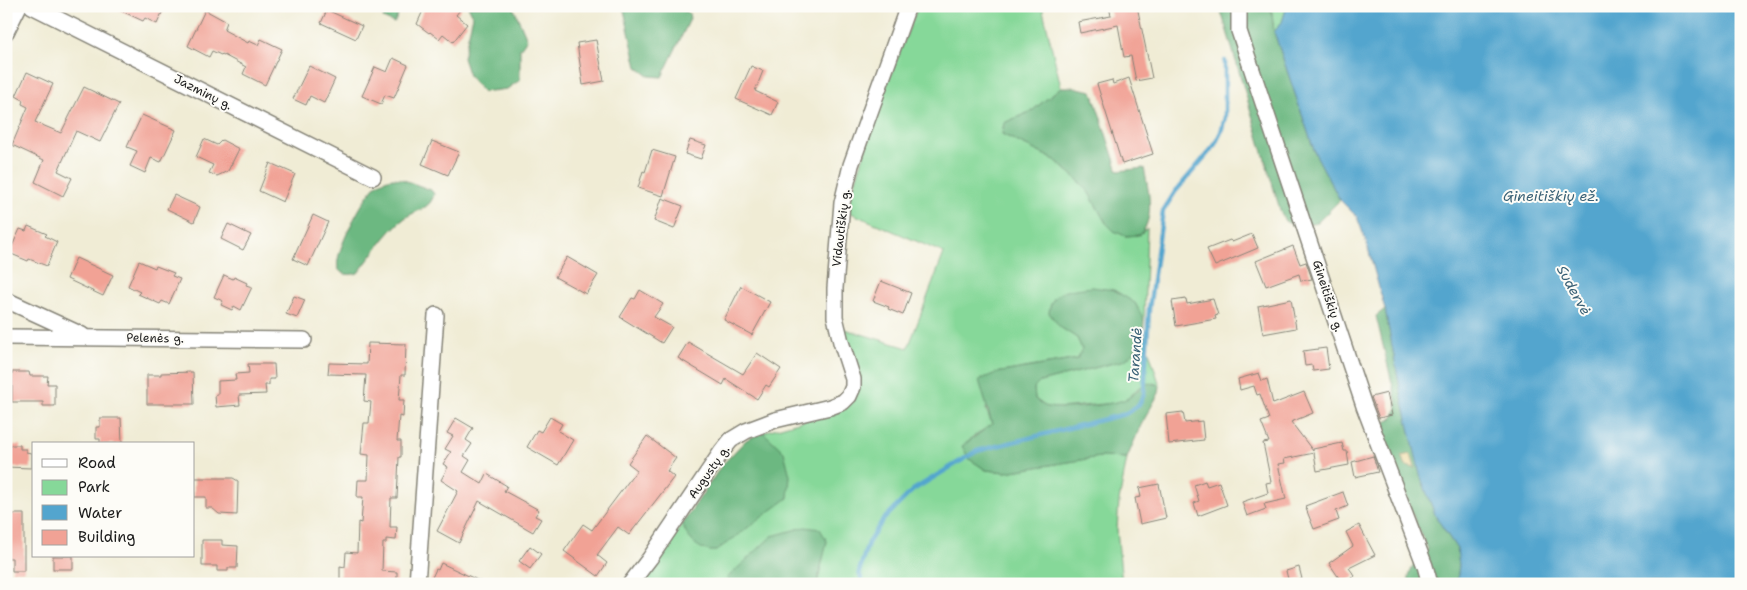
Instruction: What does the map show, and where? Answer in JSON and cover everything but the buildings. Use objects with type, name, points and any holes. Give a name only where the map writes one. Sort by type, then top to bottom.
[{"type":"street","points":[[6,32],[19,6]]},
{"type":"street","name":"Jazminų g.","points":[[32,6],[373,177]]},
{"type":"street","name":"Vidautiškių g.","points":[[849,396],[853,388],[853,379],[840,342],[835,317],[834,288],[842,203],[851,165],[908,6]]},
{"type":"street","name":"Gineitiškių g.","points":[[1238,6],[1239,31],[1243,46],[1364,406],[1425,566],[1430,584]]},
{"type":"street","points":[[6,300],[88,338]]},
{"type":"street","points":[[417,584],[436,315]]},
{"type":"street","name":"Pelenės g.","points":[[6,336],[304,340]]},
{"type":"street","name":"Augustų g.","points":[[630,584],[731,440],[775,420],[830,407],[842,402],[849,396]]},
{"type":"green space","points":[[387,6],[403,6],[394,23],[383,18]]},
{"type":"green space","points":[[468,6],[513,6],[527,39],[520,49],[520,80],[507,89],[483,92],[469,76],[463,58],[473,16]]},
{"type":"green space","points":[[623,6],[676,6],[689,13],[690,19],[662,77],[649,76],[637,67]]},
{"type":"green space","points":[[918,6],[1042,6],[1061,87],[1032,111],[1004,123],[1002,134],[1055,160],[1077,179],[1089,193],[1106,223],[1125,236],[1140,235],[1147,228],[1144,320],[1135,303],[1060,327],[1077,338],[1082,349],[1078,359],[996,373],[986,409],[992,424],[971,438],[970,459],[986,470],[1005,472],[1100,457],[1127,458],[1119,501],[1117,529],[1122,584],[817,584],[827,541],[728,578],[730,584],[638,584],[683,523],[684,529],[694,543],[763,432],[844,409],[853,401],[841,328],[908,348],[944,253],[846,211],[884,92]]},
{"type":"green space","points":[[1211,6],[1271,6],[1274,32],[1315,153],[1340,200],[1318,222],[1294,226],[1285,221],[1281,213],[1221,11]]},
{"type":"green space","points":[[1271,6],[1287,6],[1282,22],[1274,32]]},
{"type":"green space","points":[[1061,87],[1092,91],[1118,171],[1144,168],[1150,203],[1148,220],[1140,235],[1125,236],[1114,231],[1106,223],[1089,193],[1077,179],[1055,160],[1002,134],[1004,123],[1032,111]]},
{"type":"green space","points":[[393,178],[431,190],[434,194],[430,203],[398,224],[358,273],[344,274],[339,271],[338,261],[340,251],[351,225],[376,185],[384,180]]},
{"type":"green space","points":[[1092,287],[1114,290],[1135,303],[1144,320],[1143,333],[1134,352],[1125,360],[1040,382],[1034,388],[1035,399],[1043,405],[1055,408],[1089,406],[1122,401],[1145,384],[1149,383],[1160,386],[1159,393],[1141,425],[1127,458],[1100,457],[1006,472],[986,470],[969,459],[962,446],[992,424],[979,380],[996,373],[1078,359],[1082,349],[1077,338],[1060,327],[1049,313],[1054,299],[1058,295],[1070,290]]},
{"type":"green space","points":[[1385,309],[1402,398],[1421,477],[1436,517],[1457,549],[1459,565],[1457,582],[1450,584],[1409,584],[1411,569],[1428,549],[1417,526],[1382,433],[1383,423],[1394,416],[1397,404],[1376,316]]},
{"type":"green space","points":[[1143,333],[1160,386],[1154,383],[1138,388],[1128,399],[1115,403],[1059,408],[1046,407],[1035,399],[1034,388],[1040,382],[1125,360],[1134,352]]},
{"type":"green space","points":[[763,432],[784,452],[790,476],[788,498],[716,551],[705,550],[699,547],[690,539],[683,523],[722,465],[746,440]]},
{"type":"green space","points":[[805,527],[820,529],[827,541],[817,584],[730,584],[727,578],[772,536]]},
{"type":"sand","points":[[1411,454],[1415,468],[1406,466],[1401,456]]},
{"type":"water","name":"Gineitiškių ež.","points":[[1287,6],[1731,6],[1741,9],[1741,584],[1457,584],[1459,565],[1457,549],[1436,517],[1421,478],[1402,398],[1385,309],[1366,241],[1357,217],[1340,200],[1315,153],[1274,32],[1282,22]]},
{"type":"waterway","name":"Tarandė","points":[[863,584],[859,572],[868,543],[883,520],[913,490],[977,451],[1125,414],[1139,405],[1144,394],[1149,309],[1163,211],[1175,192],[1214,146],[1221,132],[1225,117],[1225,61]]},
{"type":"water label","name":"Sudervė","points":[[1574,290]]}]
